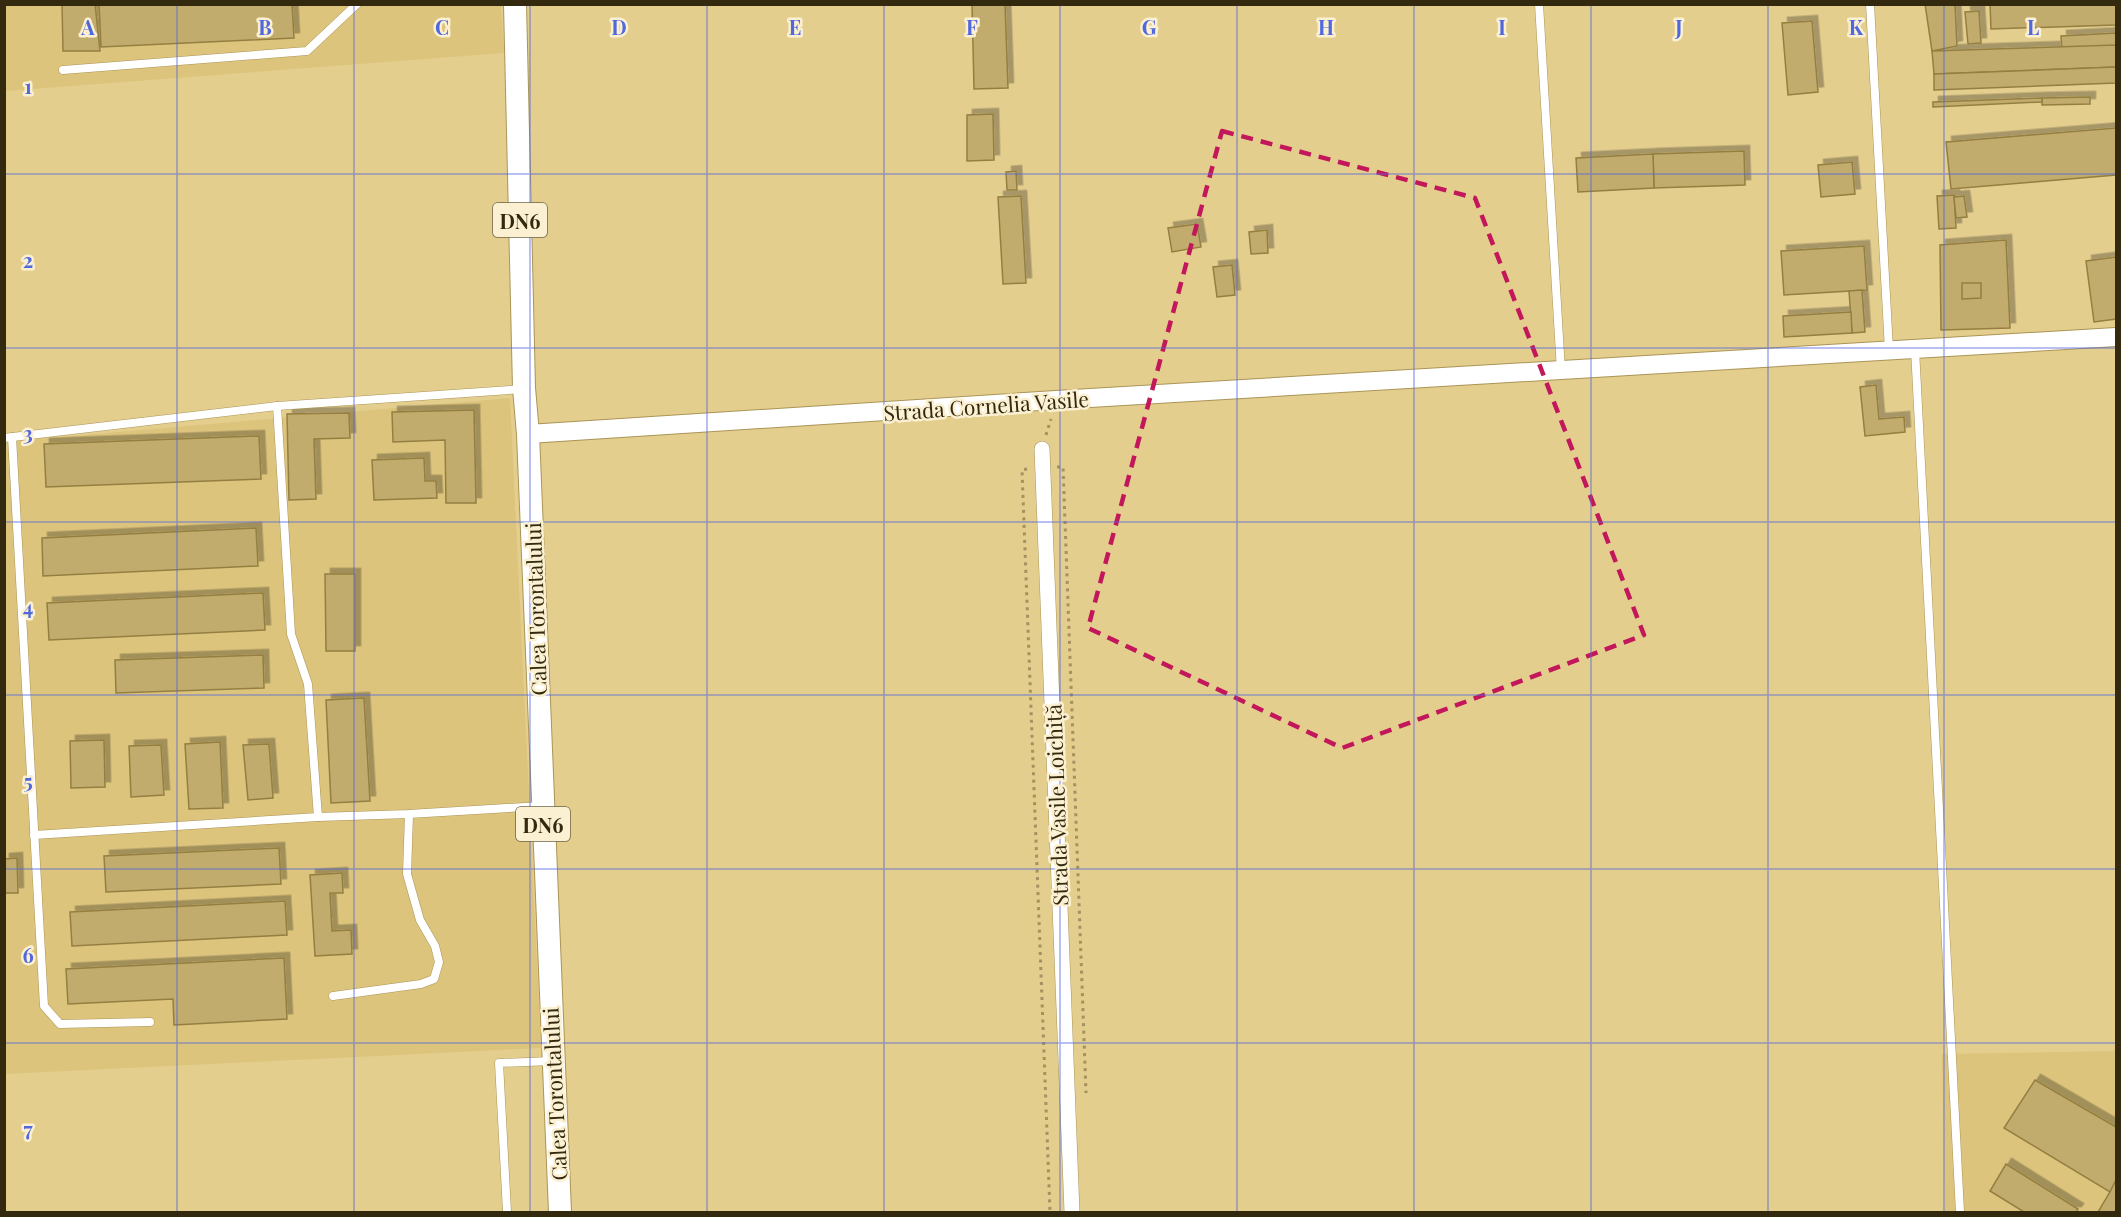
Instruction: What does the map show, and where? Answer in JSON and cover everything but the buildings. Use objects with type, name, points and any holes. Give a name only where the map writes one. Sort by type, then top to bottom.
[{"type":"main road","name":"Calea Torontalului","points":[[515,4],[524,388],[528,434],[560,1212]]},
{"type":"street","name":"Strada Cornelia Vasile","points":[[528,434],[2116,337]]},
{"type":"street","name":"Strada Vasile Loichiță","points":[[1042,448],[1072,1212]]},
{"type":"lane","points":[[63,70],[308,51],[357,4]]},
{"type":"lane","points":[[1539,4],[1561,370]]},
{"type":"lane","points":[[1870,4],[1889,352]]},
{"type":"lane","points":[[1915,349],[1960,1212]]},
{"type":"lane","points":[[150,1022],[60,1024],[44,1006],[8,438],[278,406],[524,388]]},
{"type":"lane","points":[[278,406],[291,634],[308,684],[318,817]]},
{"type":"lane","points":[[34,835],[542,806]]},
{"type":"lane","points":[[333,996],[422,984],[434,979],[439,962],[435,946],[420,920],[407,874],[409,814]]},
{"type":"lane","points":[[507,1212],[499,1063],[553,1061]]},
{"type":"path","points":[[1042,448],[1056,400]]},
{"type":"highlighted area","points":[[1222,131],[1475,198],[1644,635],[1342,748],[1088,628]]},
{"type":"shaded area","points":[[5,5],[501,5],[504,53],[5,91]]},
{"type":"shaded area","points":[[510,398],[541,1048],[5,1074],[4,442]]},
{"type":"shaded area","points":[[2116,1051],[2116,1212],[1945,1212],[1942,1054]]}]
